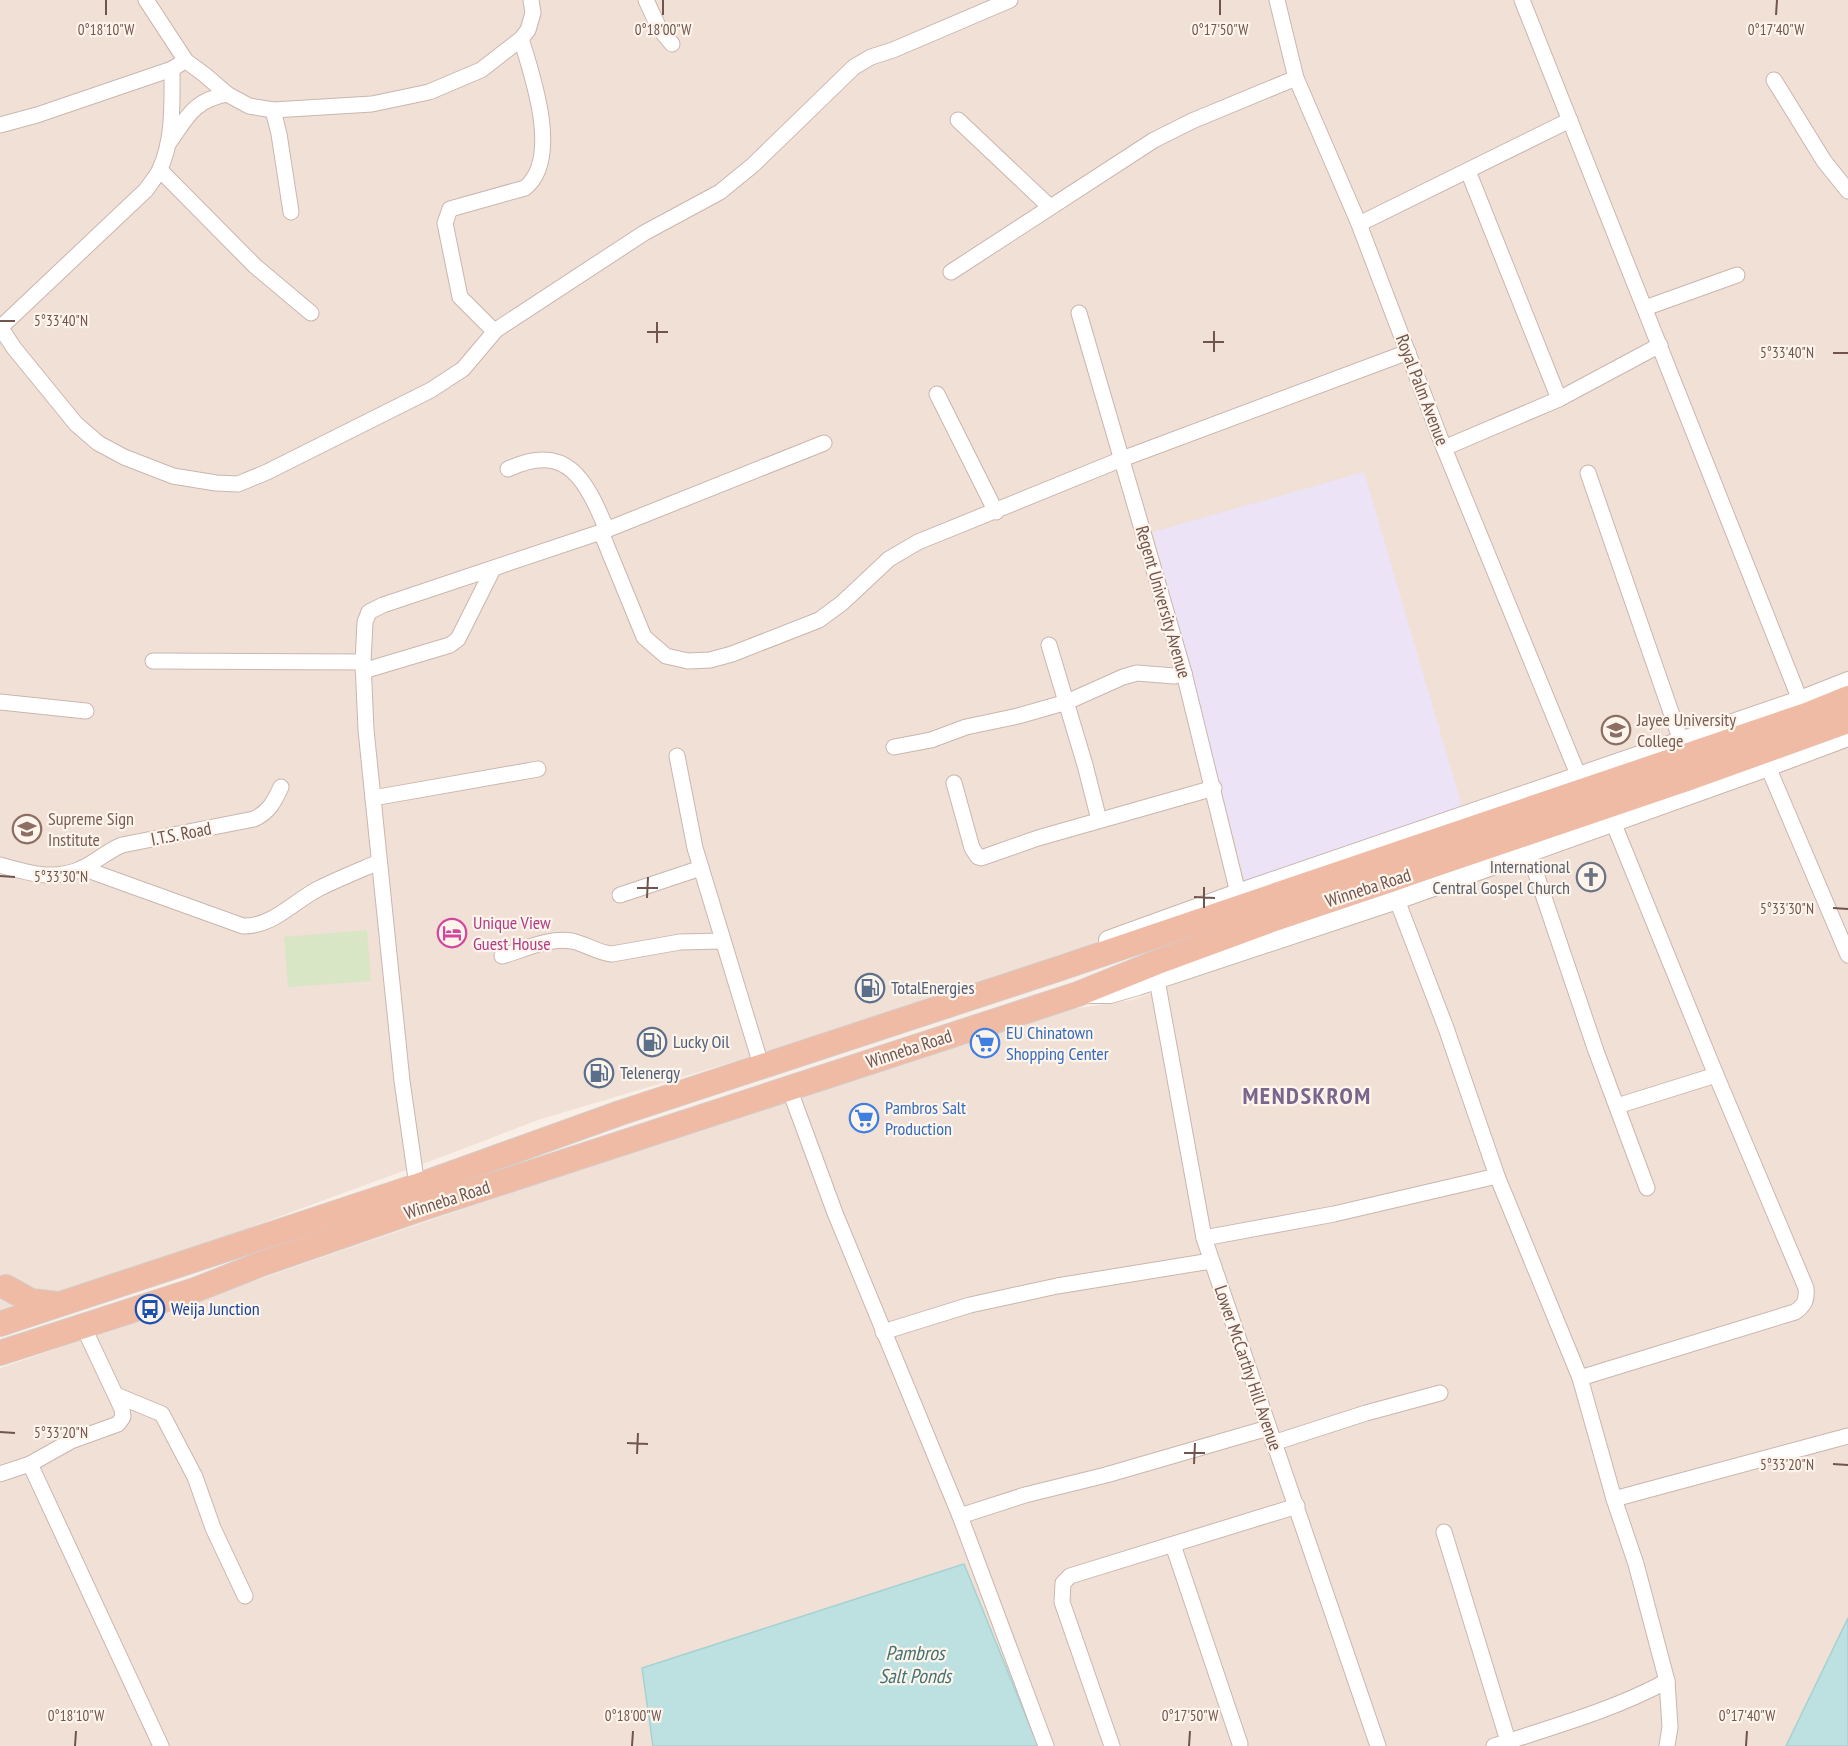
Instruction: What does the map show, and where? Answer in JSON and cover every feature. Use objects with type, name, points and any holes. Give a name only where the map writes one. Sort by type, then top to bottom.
[{"type":"highway","name":"Winneba Road","points":[[5,1322],[63,1305],[417,1186],[620,1113],[1061,968],[1806,715],[1848,698]]},
{"type":"highway","name":"Winneba Road","points":[[13,1348],[195,1290],[261,1264],[423,1208],[1078,994],[1269,921],[1688,779],[1848,721]]},
{"type":"highway","points":[[620,1113],[623,1130],[631,1138],[636,1139]]},
{"type":"highway","points":[[3,1286],[31,1301],[63,1305]]},
{"type":"street","points":[[146,0],[186,61],[227,94],[249,106],[273,110],[372,104],[429,92],[481,70],[521,39],[528,30],[533,13],[531,0]]},
{"type":"street","points":[[646,0],[659,28],[672,44]]},
{"type":"street","points":[[172,69],[172,107],[168,144],[160,170],[146,190],[0,327],[14,348],[76,424],[98,443],[124,457],[172,476],[216,483],[238,483],[267,472],[431,390],[463,369],[495,330],[644,233],[720,192],[753,165],[805,113],[862,62],[1010,0]]},
{"type":"street","name":"Royal Palm Avenue","points":[[1277,0],[1296,78],[1359,224],[1444,448],[1579,777]]},
{"type":"street","points":[[1522,0],[1800,700]]},
{"type":"street","points":[[495,330],[460,297],[445,223],[450,209],[525,188],[534,181],[540,168],[542,124],[534,80],[521,39]]},
{"type":"street","points":[[0,125],[37,115],[172,69],[186,61]]},
{"type":"street","points":[[951,272],[1154,140],[1192,121],[1296,78]]},
{"type":"street","points":[[1774,80],[1824,161],[1848,192]]},
{"type":"street","points":[[168,144],[198,104],[212,97],[227,94]]},
{"type":"street","points":[[273,110],[291,212]]},
{"type":"street","points":[[958,120],[1050,207]]},
{"type":"street","points":[[1359,224],[1570,120]]},
{"type":"street","points":[[160,170],[255,266],[311,313]]},
{"type":"street","points":[[1468,171],[1558,399]]},
{"type":"street","points":[[1645,308],[1737,275]]},
{"type":"street","name":"Regent University Avenue","points":[[1079,313],[1184,673],[1238,892]]},
{"type":"street","points":[[1444,448],[1558,399],[1660,345]]},
{"type":"street","points":[[508,469],[536,459],[561,461],[583,483],[595,502],[644,637],[666,656],[688,661],[710,660],[732,654],[819,620],[842,603],[889,559],[918,542],[1122,459],[1408,352]]},
{"type":"street","points":[[937,394],[996,512]]},
{"type":"street","points":[[417,1186],[402,1082],[366,730],[363,667],[365,622],[369,612],[383,605],[604,531],[824,442]]},
{"type":"street","points":[[1588,473],[1681,741]]},
{"type":"street","points":[[153,661],[363,667],[450,645],[458,639],[493,569]]},
{"type":"street","points":[[1049,645],[1099,820]]},
{"type":"street","points":[[894,747],[932,740],[966,727],[1018,716],[1067,702],[1123,677],[1137,674],[1174,676],[1184,673]]},
{"type":"street","points":[[1061,968],[1106,940],[1238,892],[1800,700],[1848,681]]},
{"type":"street","points":[[0,702],[86,711]]},
{"type":"street","points":[[1078,994],[1110,994],[1397,900],[1848,736]]},
{"type":"street","points":[[676,756],[695,848],[762,1068]]},
{"type":"street","points":[[1768,767],[1848,956]]},
{"type":"street","points":[[373,798],[538,769]]},
{"type":"street","points":[[954,783],[972,848],[978,857],[989,856],[1038,838],[1214,788]]},
{"type":"street","name":"I.T.S. Road","points":[[0,865],[42,876],[55,876],[82,868],[122,845],[254,819],[270,808],[281,787]]},
{"type":"street","points":[[1580,1378],[1795,1312],[1803,1306],[1807,1298],[1806,1288],[1613,822]]},
{"type":"street","points":[[1528,853],[1647,1188]]},
{"type":"street","points":[[82,868],[243,926],[253,927],[264,924],[318,889],[379,862]]},
{"type":"street","points":[[620,895],[701,868]]},
{"type":"street","points":[[1397,900],[1446,1028],[1497,1176],[1580,1378],[1614,1499],[1636,1564],[1668,1681],[1670,1727],[1667,1746]]},
{"type":"street","points":[[502,956],[556,940],[572,941],[612,954],[680,942],[722,941]]},
{"type":"street","name":"Lower McCarthy Hill Avenue","points":[[1157,980],[1204,1238],[1377,1746]]},
{"type":"street","points":[[1617,1106],[1716,1075]]},
{"type":"street","points":[[789,1088],[835,1213],[960,1516],[1046,1746]]},
{"type":"street","points":[[1204,1238],[1334,1214],[1497,1176]]},
{"type":"street","points":[[883,1332],[970,1305],[1057,1286],[1212,1261]]},
{"type":"street","points":[[3,1286],[5,1322],[13,1348]]},
{"type":"street","points":[[0,1474],[30,1464],[70,1441],[118,1424],[123,1417],[116,1395],[83,1326]]},
{"type":"street","points":[[960,1516],[1024,1495],[1366,1413],[1440,1393]]},
{"type":"street","points":[[116,1395],[162,1414],[195,1477],[213,1528],[245,1596]]},
{"type":"street","points":[[1614,1499],[1848,1436]]},
{"type":"street","points":[[30,1464],[161,1746]]},
{"type":"street","points":[[1112,1746],[1062,1602],[1063,1583],[1070,1576],[1297,1506]]},
{"type":"street","points":[[1444,1532],[1501,1744],[1591,1713],[1668,1681]]},
{"type":"street","points":[[1173,1545],[1240,1744]]},
{"type":"shaded area","points":[[0,0],[1848,0],[1848,674],[1133,924],[1082,949],[773,1050],[538,1120],[69,1294],[0,1317]]},
{"type":"shaded area","points":[[1364,472],[1463,810],[1245,881],[1153,532]]},
{"type":"shaded area","points":[[1848,742],[1848,1618],[1786,1746],[1038,1746],[642,1668],[653,1746],[0,1746],[0,1368],[760,1107],[1065,1010],[1132,1000]]},
{"type":"green space","points":[[367,930],[371,981],[288,987],[284,937]]},
{"type":"water","name":"Pambros Salt Ponds","points":[[964,1564],[1038,1746],[653,1746],[642,1668]]},
{"type":"water","points":[[1848,1618],[1848,1746],[1786,1746]]},
{"type":"place","name":"Jayee University College","points":[[1616,730]]},
{"type":"place","name":"Supreme Sign Institute","points":[[27,829]]},
{"type":"place","name":"International Central Gospel Church","points":[[1591,877]]},
{"type":"place","name":"Unique View Guest House","points":[[452,933]]},
{"type":"place","name":"TotalEnergies","points":[[870,988]]},
{"type":"place","name":"Lucky Oil","points":[[652,1042]]},
{"type":"place","name":"EU Chinatown Shopping Center","points":[[985,1043]]},
{"type":"place","name":"Telenergy","points":[[599,1073]]},
{"type":"place","name":"Pambros Salt Production","points":[[864,1118]]},
{"type":"place","name":"Weija Junction","points":[[150,1309]]},
{"type":"district","name":"MENDSKROM","points":[[1307,1096]]}]
